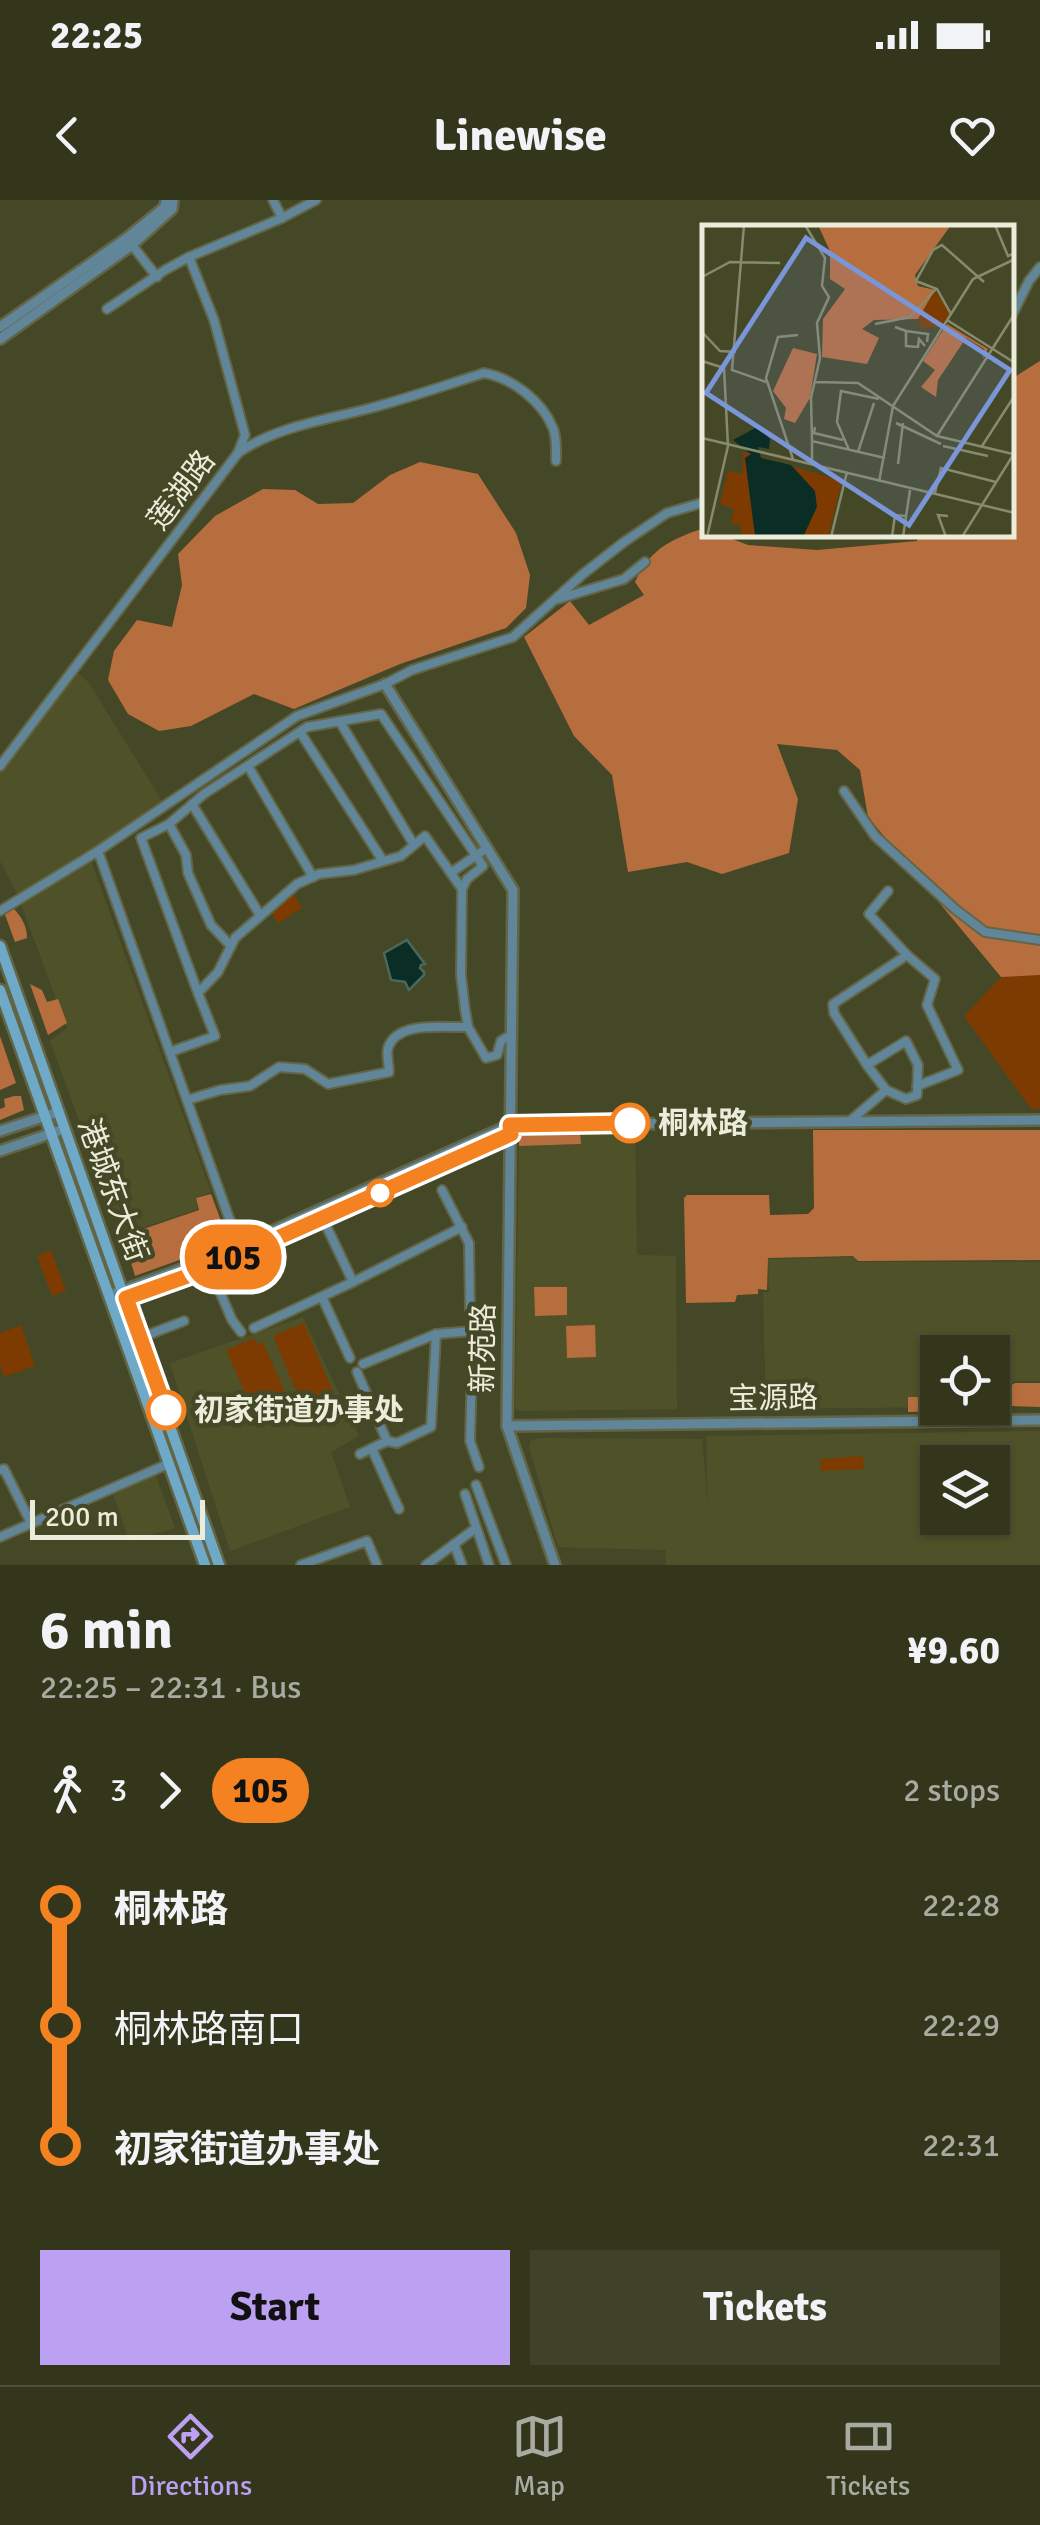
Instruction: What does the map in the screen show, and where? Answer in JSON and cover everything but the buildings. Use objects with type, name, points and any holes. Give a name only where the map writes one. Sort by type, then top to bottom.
[{"type":"main road","name":"港城东大街","points":[[0,946],[219,1565]]},
{"type":"main road","name":"港城东大街","points":[[0,990],[205,1565]]},
{"type":"street","points":[[273,200],[282,218]]},
{"type":"street","points":[[108,309],[189,258],[316,200]]},
{"type":"street","points":[[0,339],[132,245],[169,204]]},
{"type":"street","points":[[0,327],[128,238],[169,204]]},
{"type":"street","points":[[132,245],[157,277]]},
{"type":"street","points":[[189,258],[214,320],[246,435],[238,453]]},
{"type":"street","points":[[1015,309],[1040,267]]},
{"type":"street","name":"莲湖路","points":[[0,766],[238,453],[256,440],[484,374],[497,376],[540,406],[555,432],[556,462]]},
{"type":"street","points":[[0,911],[98,851],[296,716],[412,670],[513,637],[624,542],[667,512],[702,503]]},
{"type":"street","points":[[554,600],[624,579],[645,562]]},
{"type":"street","name":"新苑路","points":[[384,684],[513,890],[507,1426],[555,1565]]},
{"type":"street","points":[[170,1052],[215,1036],[141,838],[169,824],[204,794],[307,727],[381,714],[483,866],[467,879],[462,889],[461,975],[468,1027],[486,1058],[497,1054],[501,1041],[511,1035]]},
{"type":"street","points":[[340,722],[414,846]]},
{"type":"street","points":[[300,732],[383,861]]},
{"type":"street","points":[[248,766],[313,877]]},
{"type":"street","points":[[844,792],[875,836],[984,932],[1040,940]]},
{"type":"street","points":[[192,804],[260,915]]},
{"type":"street","points":[[169,824],[186,855],[188,873],[212,924],[231,946]]},
{"type":"street","points":[[198,993],[218,972],[234,938],[298,884],[313,877],[402,856],[425,836],[462,889]]},
{"type":"street","points":[[452,872],[487,848]]},
{"type":"street","points":[[98,851],[240,1246]]},
{"type":"street","points":[[888,891],[869,914],[935,979],[927,1005],[958,1070],[918,1086]]},
{"type":"street","points":[[867,1064],[906,1041],[918,1065],[917,1094],[906,1099],[886,1090],[867,1064],[834,1012],[834,1004],[907,955]]},
{"type":"street","points":[[188,1100],[250,1086],[279,1067],[305,1069],[328,1084],[388,1072],[388,1047],[399,1034],[414,1028],[468,1027]]},
{"type":"street","points":[[850,1122],[886,1090]]},
{"type":"street","points":[[0,1131],[58,1112]]},
{"type":"street","points":[[208,1264],[240,1246],[510,1129],[1040,1120]]},
{"type":"street","points":[[0,1151],[64,1129]]},
{"type":"street","points":[[111,1299],[323,1218],[510,1129]]},
{"type":"street","points":[[442,1190],[469,1242],[473,1330],[470,1441],[480,1467]]},
{"type":"street","points":[[323,1218],[353,1282]]},
{"type":"street","points":[[254,1328],[462,1227]]},
{"type":"street","points":[[208,1264],[241,1332]]},
{"type":"street","points":[[322,1297],[350,1358]]},
{"type":"street","points":[[140,1338],[184,1321]]},
{"type":"street","points":[[388,1441],[360,1368],[436,1334],[473,1330]]},
{"type":"street","points":[[360,1454],[431,1427],[436,1334]]},
{"type":"street","name":"宝源路","points":[[507,1426],[1040,1420]]},
{"type":"street","points":[[372,1449],[399,1509]]},
{"type":"street","points":[[0,1537],[168,1464]]},
{"type":"street","points":[[0,1470],[4,1469],[31,1523]]},
{"type":"street","points":[[476,1486],[506,1565]]},
{"type":"street","points":[[465,1494],[490,1565]]},
{"type":"street","points":[[430,1564],[476,1528]]},
{"type":"street","points":[[301,1565],[368,1541],[377,1565]]},
{"type":"street","points":[[454,1544],[462,1565]]},
{"type":"shaded area","points":[[1040,361],[1040,975],[1001,977],[868,817],[860,770],[837,750],[777,744],[798,799],[789,853],[722,874],[687,862],[628,872],[612,775],[574,736],[524,637],[570,601],[589,625],[644,595],[635,582],[655,553],[671,541],[702,529],[702,538],[817,550],[917,538],[1015,538],[1015,377]]},
{"type":"shaded area","points":[[420,462],[478,474],[516,533],[530,575],[526,608],[506,628],[400,664],[294,709],[254,694],[191,726],[159,731],[128,714],[108,680],[114,651],[137,620],[172,627],[182,585],[178,554],[215,516],[263,489],[295,490],[318,504],[353,503],[390,475]]},
{"type":"shaded area","points":[[80,674],[163,803],[88,853],[211,1192],[195,1198],[198,1209],[121,1235],[50,1041],[67,1028],[16,891],[0,861],[0,772],[74,675]]},
{"type":"shaded area","points":[[294,895],[302,908],[278,923],[270,910]]},
{"type":"shaded area","points":[[13,908],[23,921],[27,938],[15,942],[4,912]]},
{"type":"shaded area","points":[[1040,975],[1040,1109],[1031,1109],[964,1016],[1001,977]]},
{"type":"shaded area","points":[[30,984],[42,990],[47,1002],[58,999],[67,1023],[48,1035]]},
{"type":"shaded area","points":[[0,1036],[16,1083],[0,1090]]},
{"type":"shaded area","points":[[21,1096],[24,1110],[0,1120],[4,1099]]},
{"type":"shaded area","points":[[813,1130],[1040,1130],[1040,1260],[768,1258],[767,1290],[737,1295],[735,1302],[686,1303],[684,1198],[769,1195],[770,1215],[808,1214],[814,1208]]},
{"type":"shaded area","points":[[525,1131],[580,1131],[581,1144],[519,1146],[519,1136]]},
{"type":"shaded area","points":[[580,1131],[635,1132],[637,1255],[676,1256],[677,1409],[518,1411],[515,1407],[519,1146],[580,1144]]},
{"type":"shaded area","points":[[211,1194],[229,1242],[135,1276],[123,1236],[199,1210],[196,1198]]},
{"type":"shaded area","points":[[51,1250],[66,1291],[52,1296],[37,1256]]},
{"type":"shaded area","points":[[768,1259],[1040,1262],[1040,1381],[1010,1384],[1010,1335],[920,1335],[920,1407],[766,1409],[763,1292],[769,1292]]},
{"type":"shaded area","points":[[534,1287],[567,1287],[567,1315],[535,1316]]},
{"type":"shaded area","points":[[303,1317],[359,1436],[331,1452],[350,1507],[230,1551],[170,1363]]},
{"type":"shaded area","points":[[304,1323],[338,1404],[307,1417],[273,1336]]},
{"type":"shaded area","points":[[21,1325],[35,1366],[4,1377],[0,1333]]},
{"type":"shaded area","points":[[595,1325],[596,1357],[567,1358],[566,1326]]},
{"type":"shaded area","points":[[254,1338],[257,1344],[263,1342],[285,1392],[251,1407],[226,1350]]},
{"type":"shaded area","points":[[1040,1383],[1040,1407],[1011,1406],[1010,1386]]},
{"type":"shaded area","points":[[908,1397],[920,1397],[920,1412],[908,1412]]},
{"type":"shaded area","points":[[1040,1431],[1040,1565],[666,1565],[666,1550],[558,1547],[530,1442],[538,1438],[702,1439],[708,1506],[706,1436]]},
{"type":"shaded area","points":[[863,1456],[864,1469],[821,1471],[820,1459]]},
{"type":"shaded area","points":[[155,1474],[175,1528],[129,1541],[113,1494]]},
{"type":"water","points":[[407,940],[425,964],[420,968],[424,975],[409,990],[405,982],[391,980],[384,953]]},
{"type":"bus line","name":"105","points":[[166,1410],[126,1298],[210,1268],[317,1222],[511,1134],[510,1125],[630,1123]]},
{"type":"place","name":"桐林路","points":[[630,1123]]},
{"type":"place","name":"初家街道办事处","points":[[166,1410]]}]
